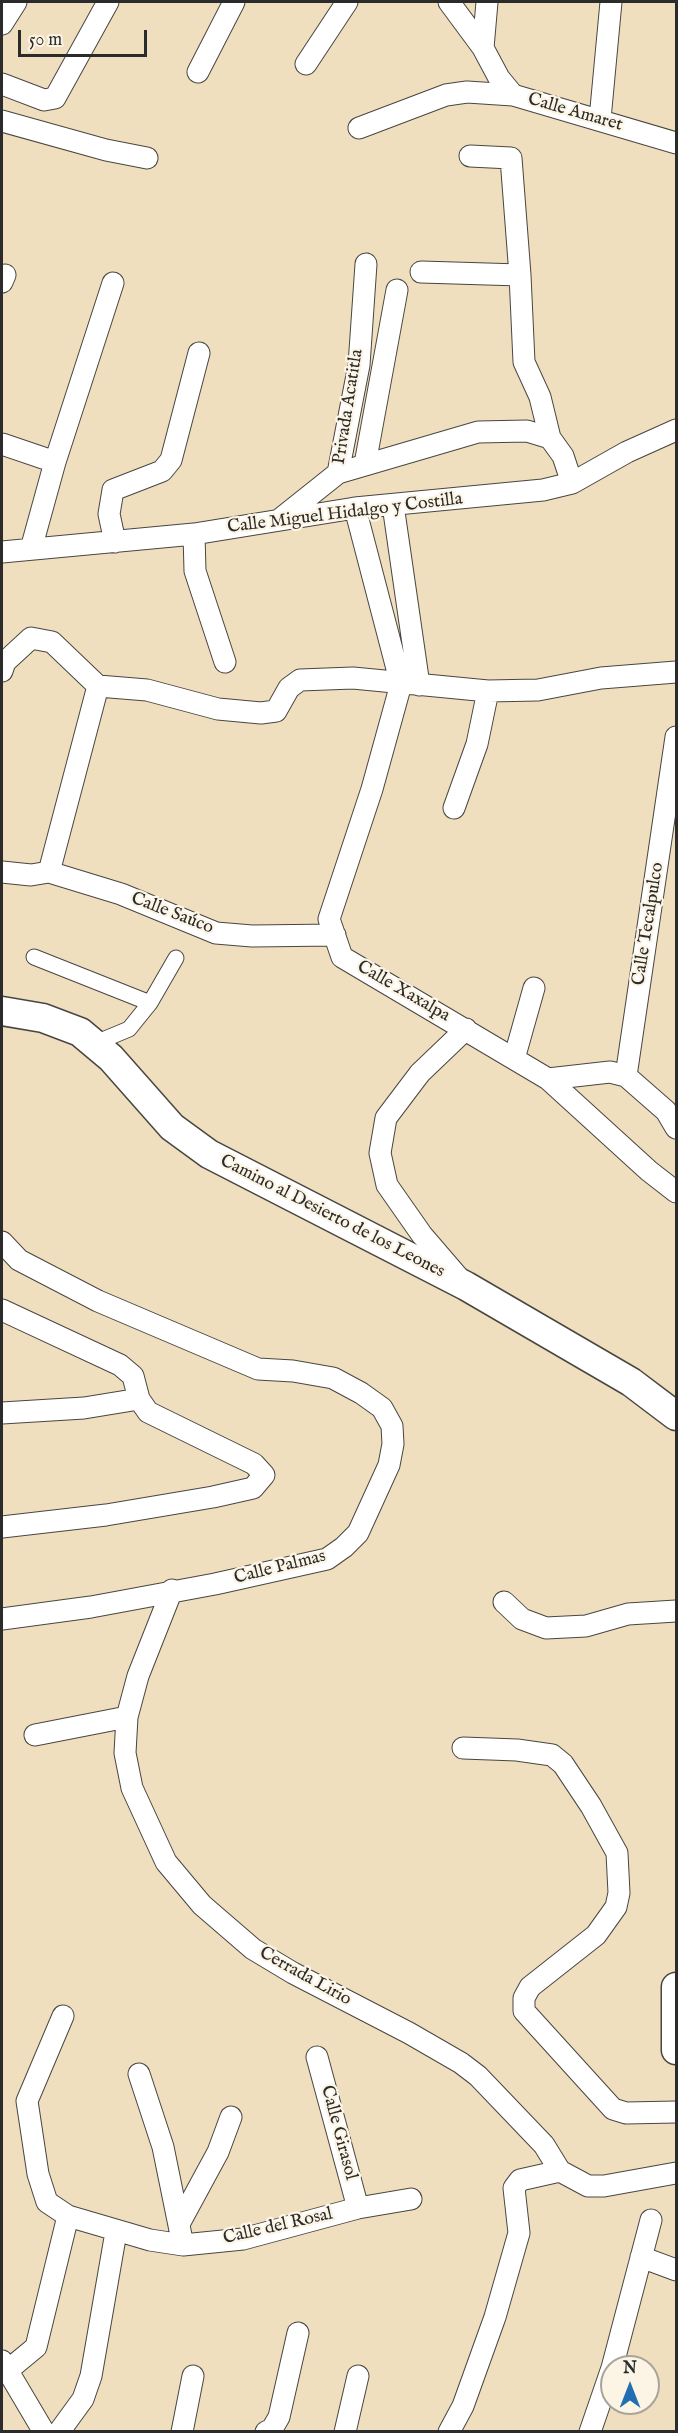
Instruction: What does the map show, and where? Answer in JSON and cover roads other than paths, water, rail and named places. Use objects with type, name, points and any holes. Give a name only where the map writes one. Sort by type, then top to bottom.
[{"type":"main road","name":"Camino al Desierto de los Leones","points":[[2,1011],[43,1018],[80,1032],[111,1058],[172,1127],[209,1154],[466,1286],[631,1382],[676,1416]]},
{"type":"main road","points":[[676,1987],[676,2050]]},
{"type":"street","points":[[2,24],[16,2]]},
{"type":"street","points":[[2,84],[51,100],[55,98],[108,2]]},
{"type":"street","points":[[198,72],[234,2]]},
{"type":"street","points":[[306,64],[347,2]]},
{"type":"street","name":"Calle Amaret","points":[[449,2],[483,48],[499,78],[513,95],[600,119],[676,144]]},
{"type":"street","points":[[483,48],[487,2]]},
{"type":"street","points":[[600,119],[610,2]]},
{"type":"street","points":[[359,128],[446,95],[467,92],[513,95]]},
{"type":"street","points":[[2,121],[95,147],[147,158]]},
{"type":"street","points":[[470,156],[511,158],[524,362],[540,397],[550,438],[564,456],[572,483]]},
{"type":"street","name":"Privada Acatitla","points":[[278,520],[338,473],[359,365],[366,264]]},
{"type":"street","points":[[421,272],[520,275]]},
{"type":"street","points":[[31,549],[55,462],[113,283]]},
{"type":"street","points":[[365,464],[397,290]]},
{"type":"street","points":[[115,542],[109,514],[113,490],[162,471],[171,460],[199,353]]},
{"type":"street","points":[[338,473],[478,432],[527,430],[550,438]]},
{"type":"street","name":"Calle Miguel Hidalgo y Costilla","points":[[2,552],[194,534],[355,508],[543,490],[572,483],[627,452],[676,430]]},
{"type":"street","points":[[2,444],[55,462]]},
{"type":"street","points":[[393,505],[410,685]]},
{"type":"street","points":[[355,508],[410,685]]},
{"type":"street","points":[[194,534],[195,572],[225,662]]},
{"type":"street","points":[[2,671],[5,662],[31,638],[52,642],[99,686],[147,690],[218,709],[261,713],[276,711],[289,688],[300,680],[353,678],[489,691],[538,690],[601,678],[676,672]]},
{"type":"street","name":"Calle Xaxalpa","points":[[410,685],[372,789],[330,919],[342,957],[548,1079],[649,1171],[676,1192]]},
{"type":"street","points":[[2,872],[30,875],[50,872],[99,686]]},
{"type":"street","points":[[454,808],[477,744],[489,691]]},
{"type":"street","name":"Calle Tecalpulco","points":[[626,1076],[676,737]]},
{"type":"street","name":"Calle Saúco","points":[[50,872],[121,894],[216,933],[252,936],[335,935]]},
{"type":"street","points":[[34,957],[150,1002]]},
{"type":"street","points":[[93,1044],[129,1029],[150,1002],[176,958]]},
{"type":"street","points":[[514,1059],[534,988]]},
{"type":"street","points":[[466,1029],[420,1073],[386,1118],[380,1154],[387,1185],[422,1235],[466,1286]]},
{"type":"street","points":[[548,1079],[610,1072],[626,1076],[666,1112],[676,1128]]},
{"type":"street","name":"Calle Palmas","points":[[2,1242],[19,1260],[98,1301],[258,1369],[294,1371],[333,1378],[362,1393],[382,1408],[392,1426],[393,1444],[389,1465],[358,1533],[344,1547],[327,1558],[294,1567],[92,1607],[2,1619]]},
{"type":"street","points":[[2,1310],[120,1365],[133,1376],[139,1399],[148,1412],[254,1464],[264,1475],[253,1488],[213,1497],[106,1515],[2,1527]]},
{"type":"street","points":[[2,1413],[84,1408],[139,1399]]},
{"type":"street","name":"Cerrada Lirio","points":[[172,1590],[138,1676],[127,1717],[125,1753],[132,1788],[166,1862],[202,1905],[253,1949],[293,1973],[461,2063],[516,2114],[544,2145],[560,2171]]},
{"type":"street","points":[[504,1602],[522,1619],[546,1628],[586,1626],[628,1614],[676,1611]]},
{"type":"street","points":[[35,1735],[127,1717]]},
{"type":"street","points":[[463,1748],[518,1750],[552,1755],[563,1764],[591,1806],[617,1853],[619,1893],[616,1907],[596,1935],[530,1987],[525,1998],[524,2011],[612,2109],[626,2113],[676,2112]]},
{"type":"street","points":[[44,2432],[4,2366],[36,2347],[68,2216],[47,2202],[38,2174],[27,2101],[63,2016]]},
{"type":"street","name":"Calle Girasol","points":[[317,2057],[358,2208]]},
{"type":"street","points":[[139,2074],[163,2147],[181,2234]]},
{"type":"street","points":[[181,2234],[231,2117]]},
{"type":"street","points":[[450,2432],[463,2406],[495,2317],[516,2244],[519,2233],[514,2188],[520,2180],[560,2171],[588,2186],[625,2183],[676,2173]]},
{"type":"street","name":"Calle del Rosal","points":[[68,2216],[116,2232],[150,2240],[181,2234],[243,2239],[358,2208],[411,2199]]},
{"type":"street","points":[[590,2432],[612,2368],[651,2220]]},
{"type":"street","points":[[59,2432],[82,2399],[91,2376],[116,2232]]},
{"type":"street","points":[[641,2257],[676,2270]]},
{"type":"street","points":[[266,2432],[272,2429],[279,2417],[298,2332]]},
{"type":"street","points":[[182,2432],[193,2376]]},
{"type":"street","points":[[345,2432],[358,2376]]}]
